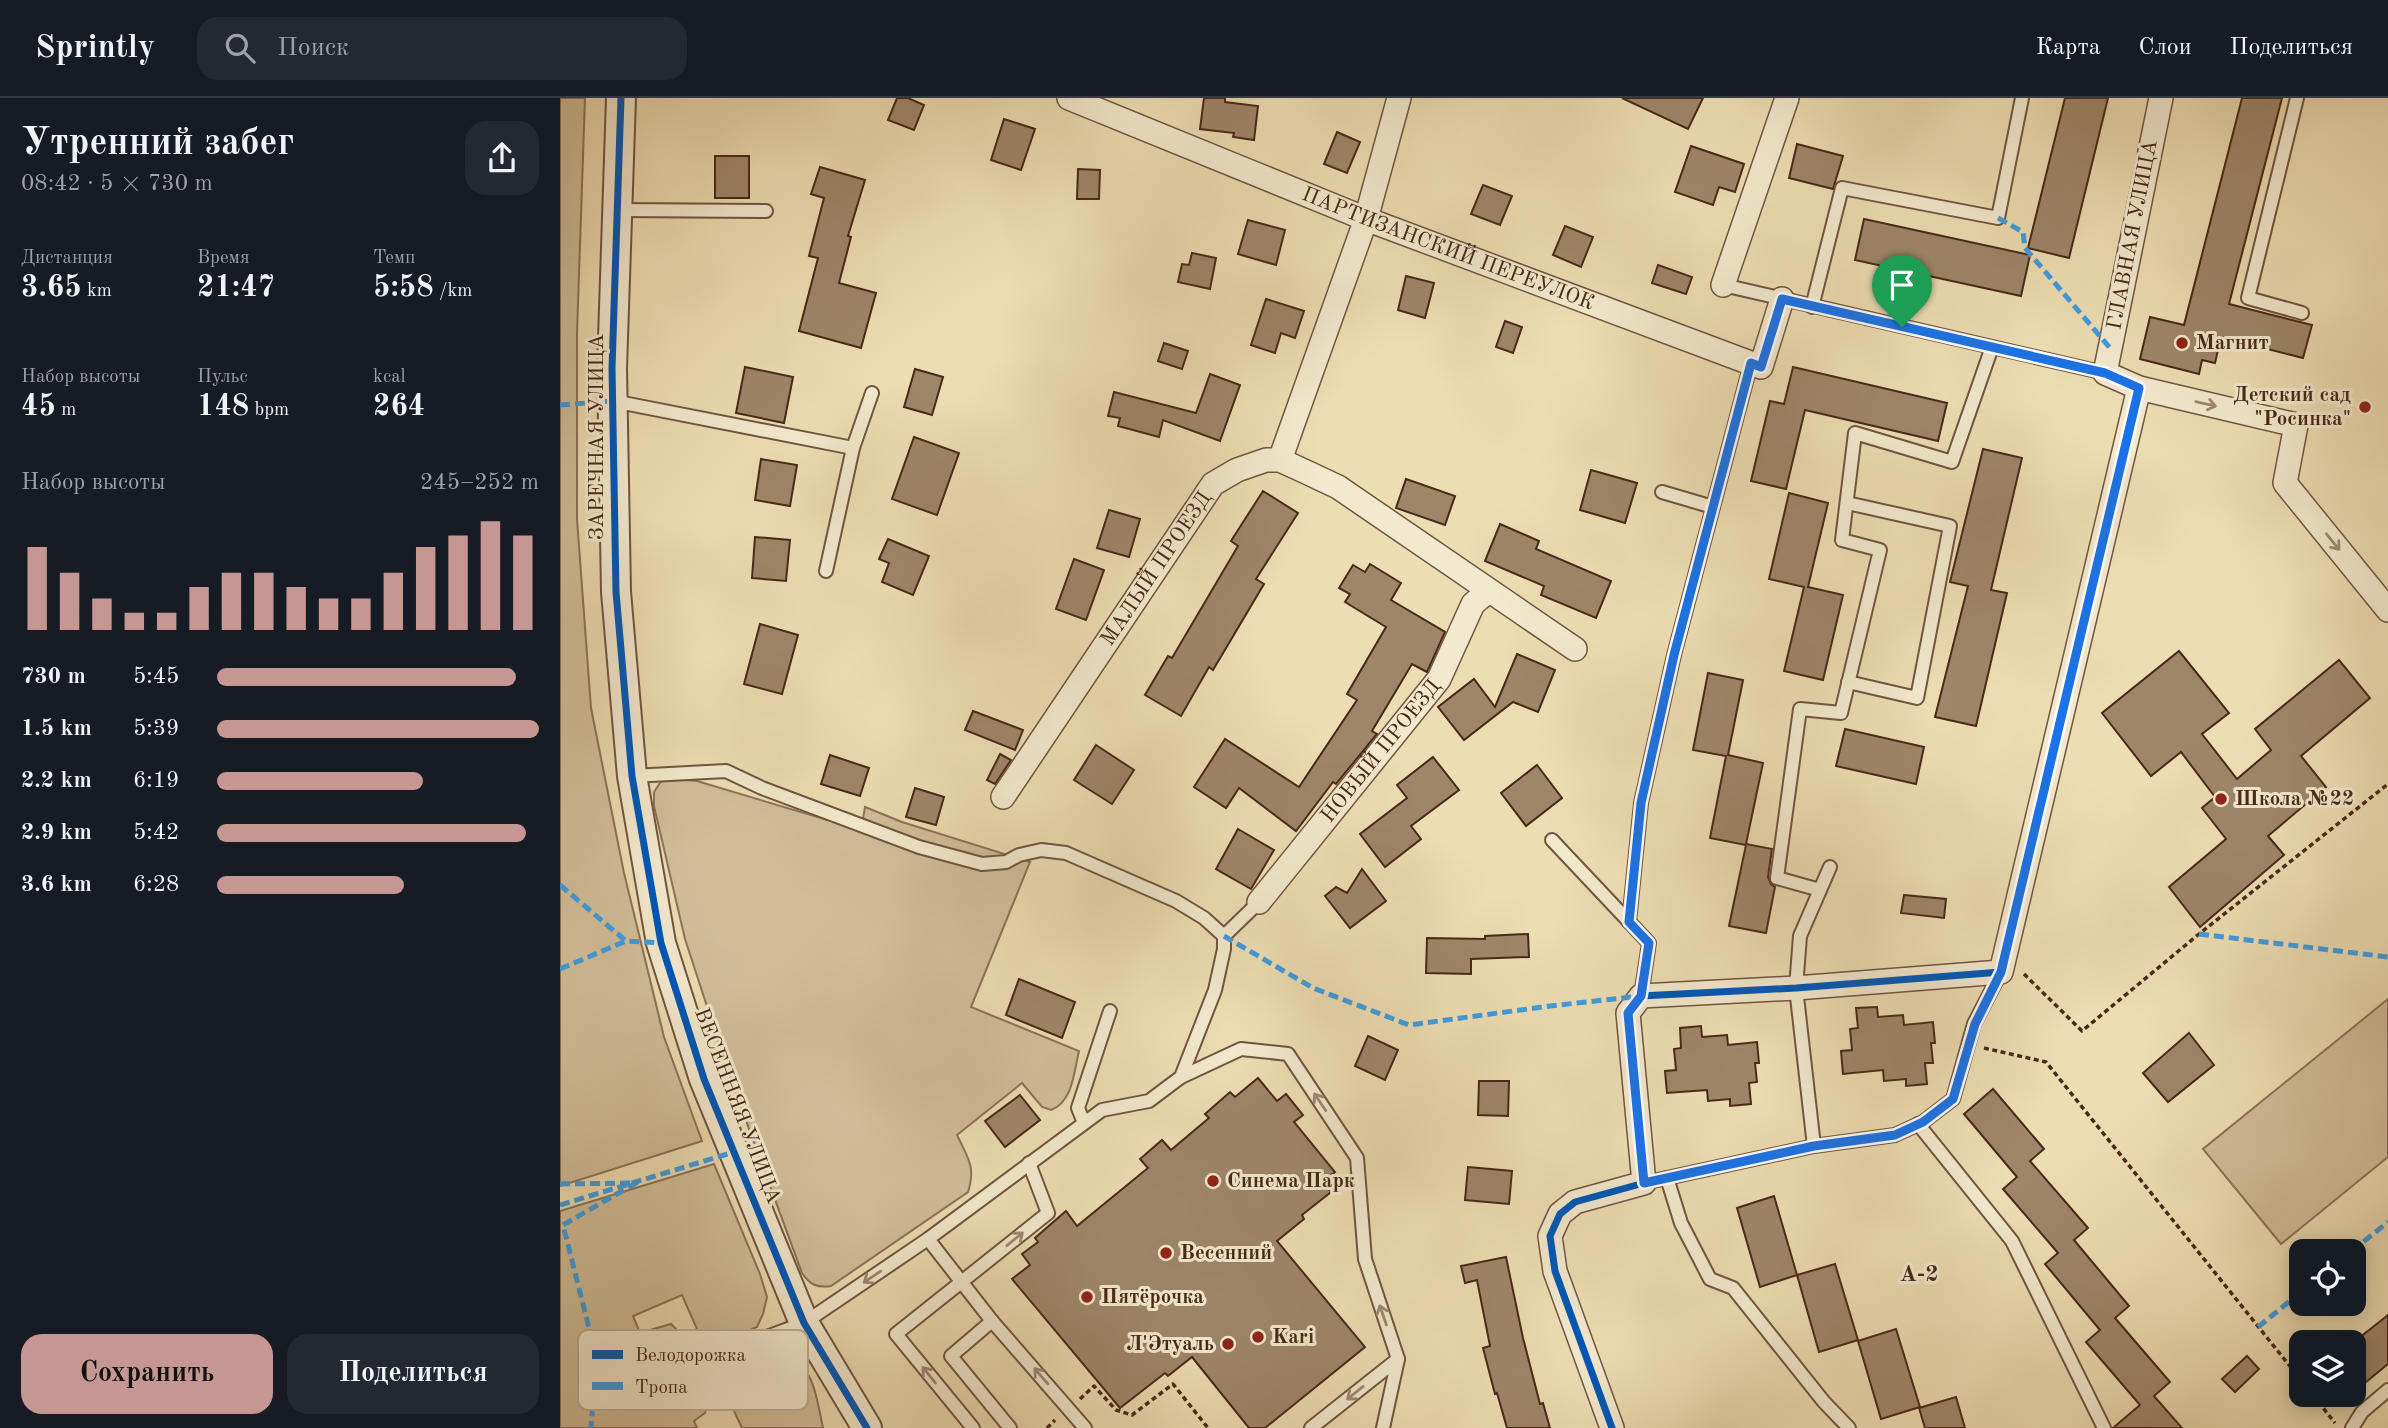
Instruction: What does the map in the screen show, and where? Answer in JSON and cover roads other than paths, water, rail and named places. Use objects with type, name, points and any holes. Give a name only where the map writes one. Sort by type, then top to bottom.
[{"type":"street","name":"ЗАРЕЧНАЯ УЛИЦА","points":[[621,98],[613,401],[616,592],[632,776]]},
{"type":"street","name":"ПАРТИЗАНСКИЙ ПЕРЕУЛОК","points":[[1069,98],[1366,219],[1751,363]]},
{"type":"street","points":[[1399,98],[1366,219],[1280,460],[1338,487],[1575,649]]},
{"type":"street","points":[[1723,285],[1787,98]]},
{"type":"street","name":"ГЛАВНАЯ УЛИЦА","points":[[2105,373],[2161,98]]},
{"type":"street","points":[[1751,363],[1761,367],[1782,299]]},
{"type":"street","points":[[2105,373],[2139,388],[2296,425],[2285,483],[2388,610]]},
{"type":"street","points":[[1612,1428],[1555,1271],[1550,1237],[1560,1214],[1575,1202],[1644,1183],[1628,1013],[1641,996],[1796,988],[2001,972],[2139,388]]},
{"type":"street","name":"МАЛЫЙ ПРОЕЗД","points":[[1003,797],[1213,484],[1237,470],[1265,460],[1280,460]]},
{"type":"street","name":"НОВЫЙ ПРОЕЗД","points":[[1259,902],[1439,679],[1473,604],[1488,591]]},
{"type":"street","name":"ВЕСЕННЯЯ УЛИЦА","points":[[632,776],[661,943],[704,1079],[804,1323],[867,1428]]},
{"type":"lane","points":[[1812,307],[1842,188],[1998,218],[2022,98]]},
{"type":"lane","points":[[2297,98],[2248,298],[2302,313]]},
{"type":"lane","points":[[618,210],[765,211]]},
{"type":"lane","points":[[1723,285],[2105,373]]},
{"type":"lane","points":[[1820,890],[1777,878],[1800,709],[1840,713],[1880,550],[1842,540],[1855,433],[1952,462],[1992,347]]},
{"type":"lane","points":[[1629,922],[1641,803],[1674,655],[1751,363]]},
{"type":"lane","points":[[826,571],[853,448],[872,393]]},
{"type":"lane","points":[[613,401],[853,448]]},
{"type":"lane","points":[[1662,492],[1713,507]]},
{"type":"lane","points":[[1847,503],[1950,526],[1917,698],[1848,682]]},
{"type":"lane","points":[[632,776],[726,772],[919,846],[982,864],[1006,862],[1019,855],[1041,850],[1066,853],[1176,901],[1204,918],[1224,936]]},
{"type":"lane","points":[[1552,841],[1649,943],[1641,996]]},
{"type":"lane","points":[[1814,1146],[1796,988],[1800,936],[1830,867]]},
{"type":"lane","points":[[1181,1077],[1215,989],[1224,949],[1224,936],[1259,902]]},
{"type":"lane","points":[[1644,1183],[1814,1146],[1895,1135],[1918,1124],[1953,1099],[1975,1024],[2001,972]]},
{"type":"lane","points":[[1084,1123],[1078,1108],[1110,1011]]},
{"type":"lane","points":[[1194,1042],[1196,1056],[1203,1062],[1213,1062]]},
{"type":"lane","points":[[785,1330],[804,1323],[928,1239],[1102,1110],[1149,1101],[1181,1077],[1241,1049],[1288,1054],[1357,1158],[1364,1259],[1398,1359],[1383,1428]]},
{"type":"lane","points":[[1918,1124],[2012,1241],[2104,1428]]},
{"type":"lane","points":[[973,1428],[896,1334],[1048,1213],[1029,1163]]},
{"type":"lane","points":[[1667,1178],[1681,1223],[1710,1279],[1733,1288],[1824,1402],[1849,1428]]},
{"type":"lane","points":[[928,1239],[992,1321],[1085,1428]]},
{"type":"lane","points":[[992,1321],[951,1356],[1010,1428]]},
{"type":"lane","points":[[1311,1428],[1398,1359]]},
{"type":"lane","points":[[2352,1428],[2362,1412],[2388,1390]]},
{"type":"place","name":"Магнит","points":[[2182,343]]},
{"type":"place","name":"Детский сад \"Росинка\"","points":[[2365,407]]},
{"type":"place","name":"Школа №22","points":[[2221,799]]},
{"type":"place","name":"Синема Парк","points":[[1213,1181]]},
{"type":"place","name":"Весенний","points":[[1166,1253]]},
{"type":"place","name":"Пятёрочка","points":[[1087,1297]]},
{"type":"place","name":"Kari","points":[[1258,1337]]},
{"type":"place","name":"Л'Этуаль","points":[[1228,1344]]},
{"type":"district","name":"А-2","points":[[1919,1274]]}]
